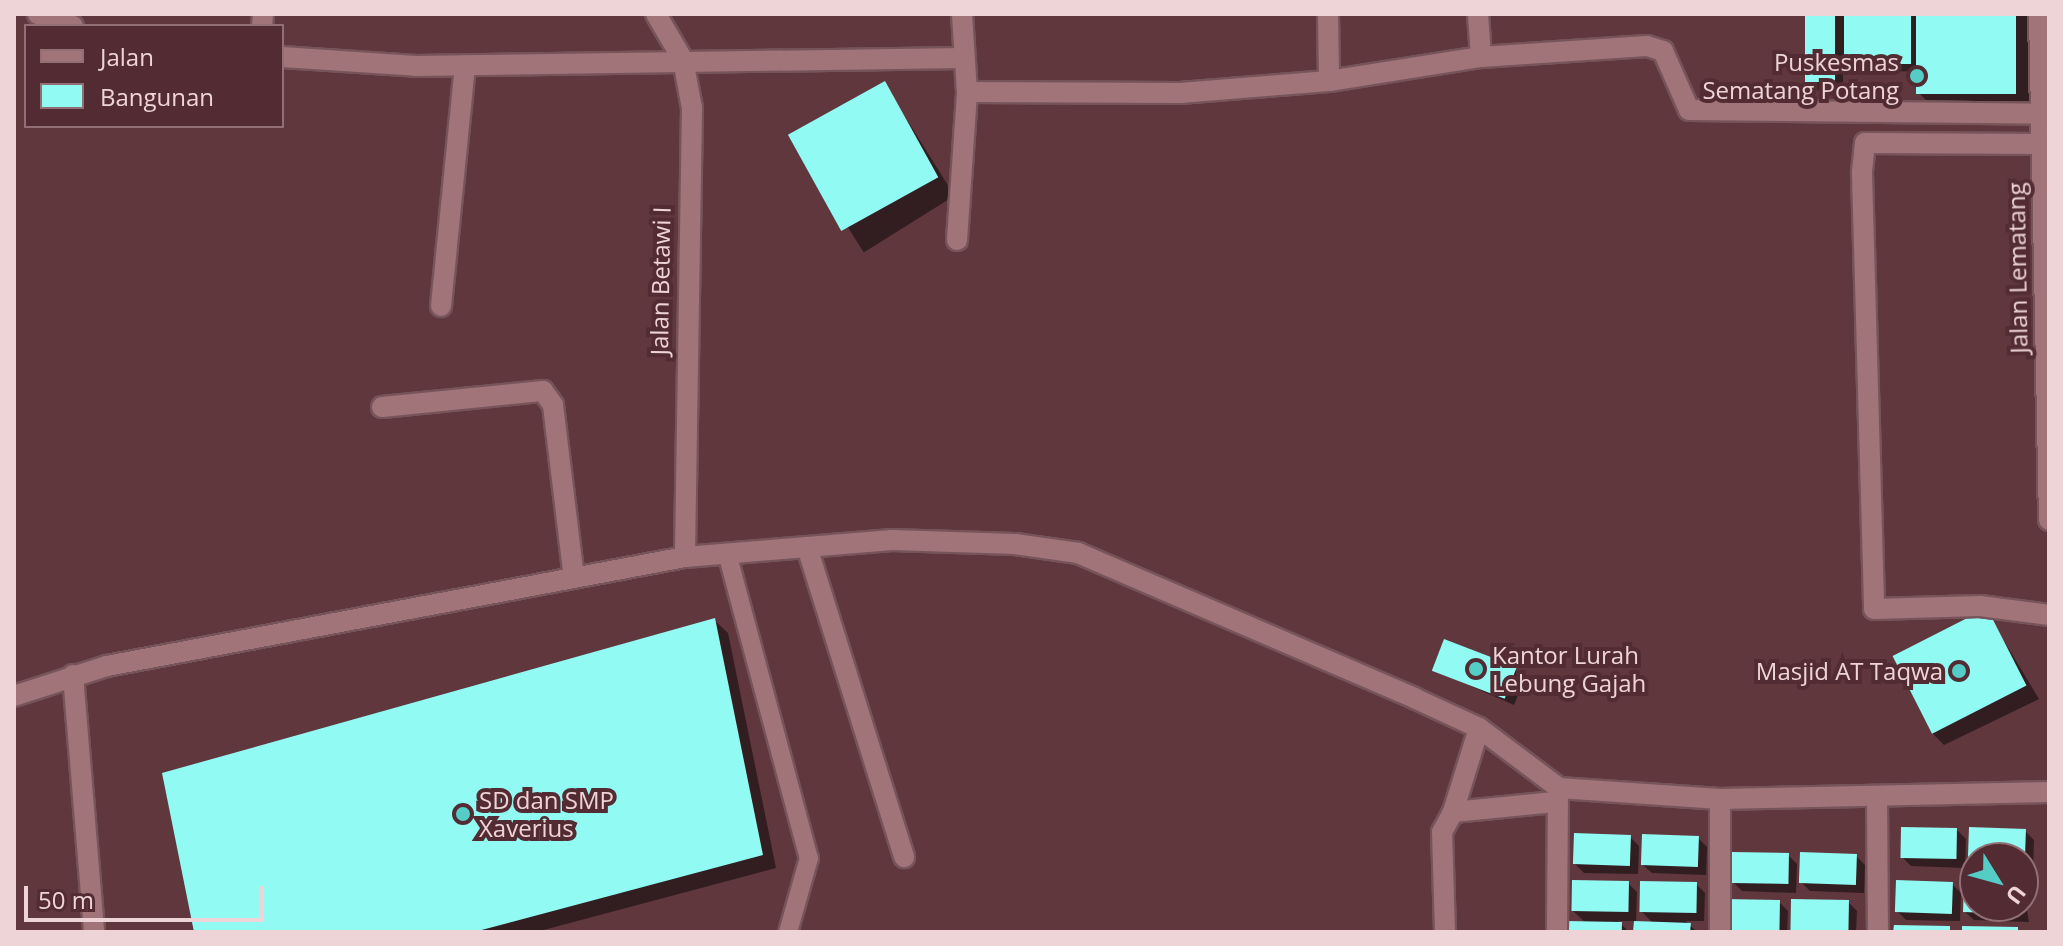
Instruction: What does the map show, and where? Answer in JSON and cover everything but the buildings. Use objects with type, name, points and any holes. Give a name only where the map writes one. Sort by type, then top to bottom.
[{"type":"street","points":[[38,14],[69,24]]},
{"type":"street","name":"Jalan Betawi I","points":[[656,14],[683,60],[692,108],[685,557]]},
{"type":"street","points":[[957,240],[967,92],[962,58],[962,14]]},
{"type":"street","points":[[1328,14],[1329,81]]},
{"type":"street","points":[[1478,14],[1481,57]]},
{"type":"street","name":"Jalan Lematang","points":[[2039,14],[2044,114],[2040,144],[2049,520]]},
{"type":"street","points":[[967,92],[1180,93],[1329,81],[1481,57],[1647,46],[1663,51],[1689,110],[2044,114]]},
{"type":"street","points":[[284,57],[465,65],[962,58]]},
{"type":"street","points":[[441,306],[465,65]]},
{"type":"street","points":[[1913,144],[1914,113]]},
{"type":"street","points":[[2040,144],[1862,146],[1874,609],[1980,606],[2049,615]]},
{"type":"street","points":[[382,407],[543,391],[553,405],[574,578]]},
{"type":"street","points":[[14,696],[73,675],[685,557],[921,541],[1078,553],[1479,728],[1557,795],[1557,932]]},
{"type":"street","points":[[807,547],[904,857]]},
{"type":"street","points":[[73,675],[94,932]]},
{"type":"street","points":[[1445,932],[1442,832],[1453,812],[1479,728]]},
{"type":"street","points":[[1453,812],[1557,795],[1720,799],[2049,792]]},
{"type":"street","points":[[1877,796],[1878,932]]},
{"type":"street","points":[[1720,799],[1720,932]]},
{"type":"lane","points":[[727,553],[809,858],[788,932]]},
{"type":"place","name":"Puskesmas Sematang Potang","points":[[1917,76]]},
{"type":"place","name":"Kantor Lurah Lebung Gajah","points":[[1476,669]]},
{"type":"place","name":"Masjid AT Taqwa","points":[[1959,671]]},
{"type":"place","name":"SD dan SMP Xaverius","points":[[463,814]]}]
